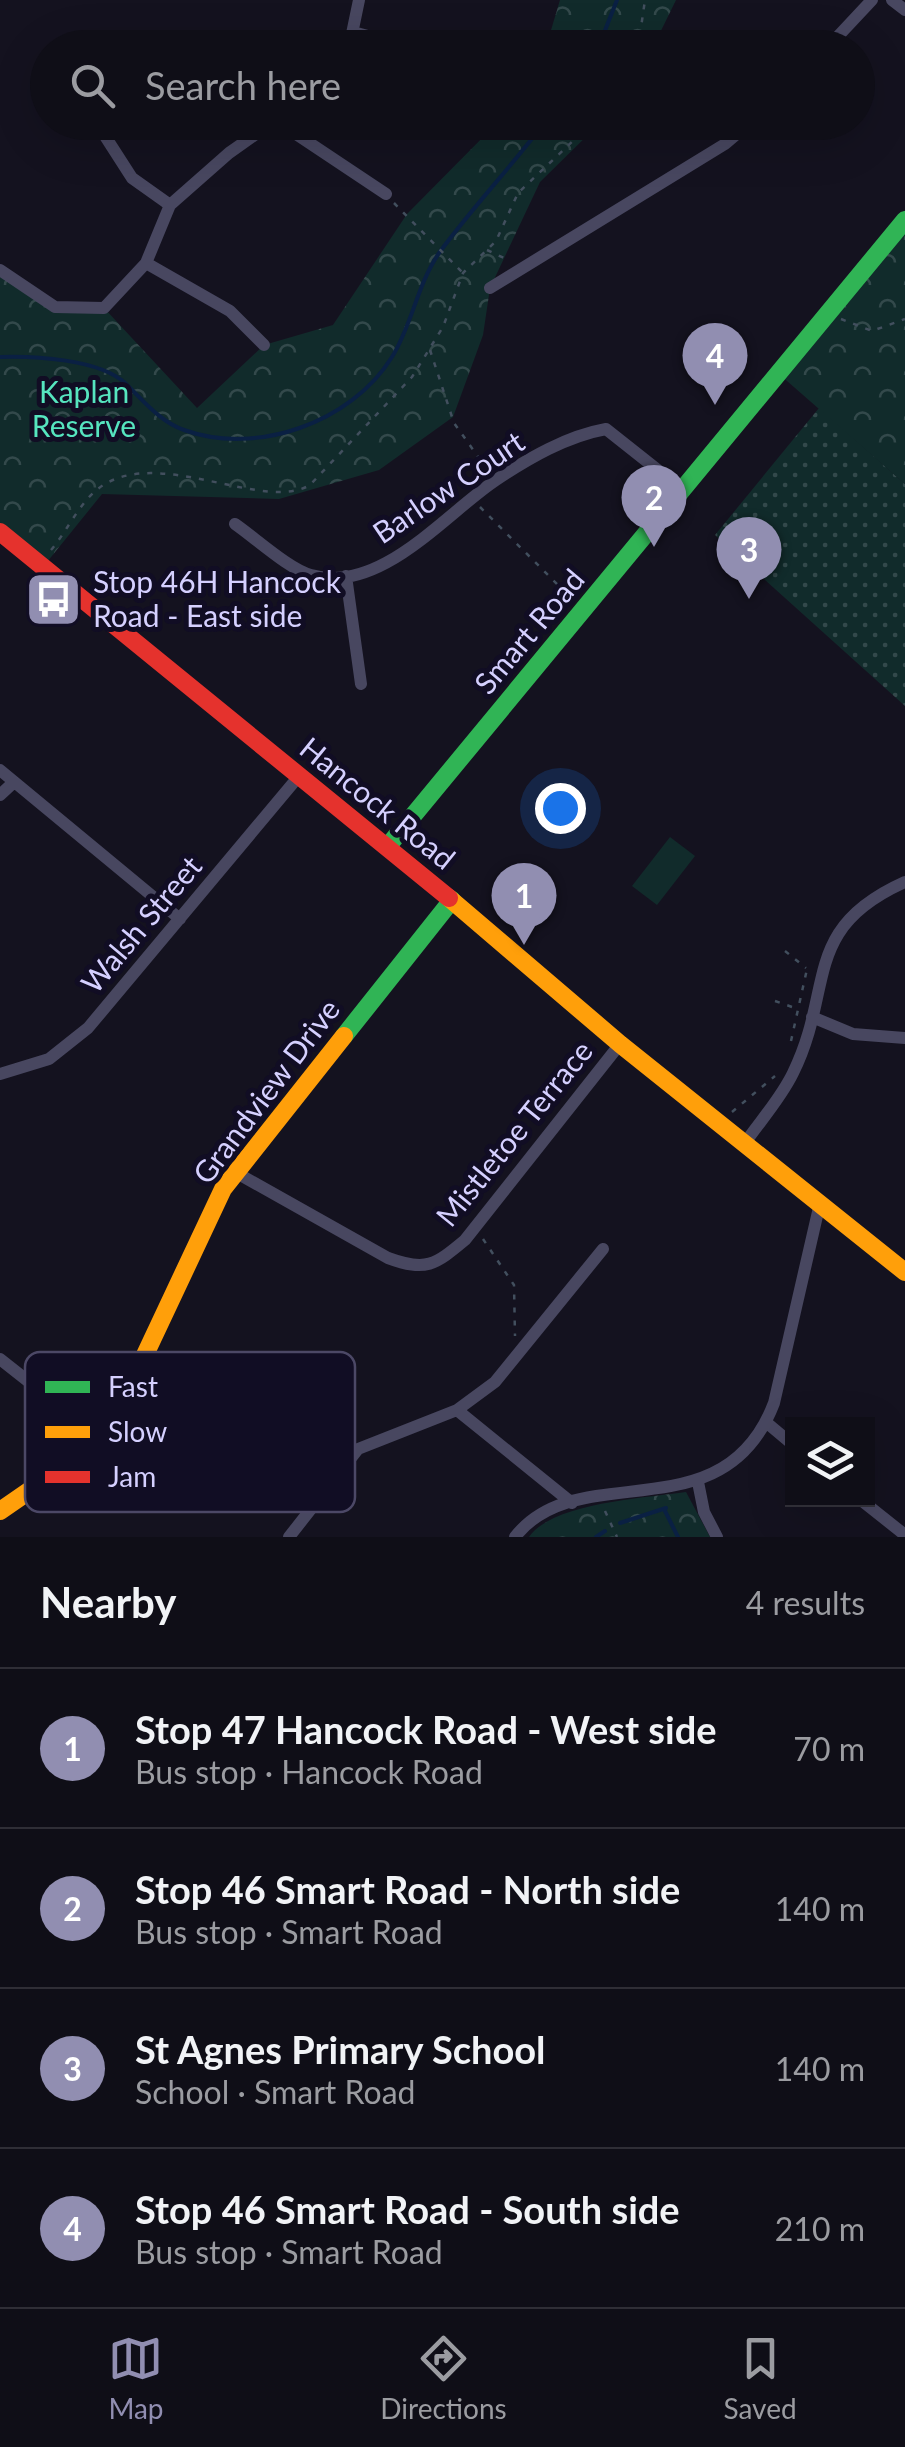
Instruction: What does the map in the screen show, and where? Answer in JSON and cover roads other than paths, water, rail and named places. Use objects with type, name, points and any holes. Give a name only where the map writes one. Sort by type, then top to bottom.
[{"type":"main road","name":"Smart Road","points":[[388,846],[905,220]]},
{"type":"main road","name":"Hancock Road","points":[[0,532],[388,846],[620,1044],[905,1272]]},
{"type":"main road","name":"Grandview Drive","points":[[146,1352],[207,1218],[235,1172],[452,900]]},
{"type":"main road","name":"Grandview Drive","points":[[0,1512],[25,1494]]},
{"type":"street","points":[[353,30],[358,0]]},
{"type":"street","points":[[844,30],[872,0]]},
{"type":"street","points":[[892,0],[905,10]]},
{"type":"street","points":[[108,140],[132,178],[170,205]]},
{"type":"street","points":[[0,270],[56,307],[104,308],[146,262],[170,205],[249,140]]},
{"type":"street","points":[[304,140],[386,194]]},
{"type":"street","points":[[490,288],[730,140]]},
{"type":"street","points":[[146,262],[230,310],[264,344]]},
{"type":"street","name":"Barlow Court","points":[[346,576],[374,569],[496,480],[580,434],[606,429],[683,490]]},
{"type":"street","points":[[235,524],[310,576],[346,576],[362,684]]},
{"type":"street","points":[[0,770],[180,919]]},
{"type":"street","name":"Walsh Street","points":[[0,1074],[49,1059],[88,1028],[298,776]]},
{"type":"street","points":[[0,795],[14,782]]},
{"type":"street","points":[[745,1143],[794,1072],[812,1017],[822,964],[842,924],[870,898],[905,882]]},
{"type":"street","points":[[812,1017],[853,1034],[905,1038]]},
{"type":"street","name":"Mistletoe Terrace","points":[[235,1172],[388,1258],[413,1267],[438,1262],[475,1228],[620,1044]]},
{"type":"street","points":[[515,1537],[528,1520],[572,1503],[698,1482],[742,1457],[766,1423],[782,1378],[820,1202]]},
{"type":"street","points":[[355,1454],[456,1410],[494,1382],[602,1249]]},
{"type":"street","points":[[0,1359],[25,1379]]},
{"type":"street","points":[[456,1410],[572,1503]]},
{"type":"street","points":[[766,1423],[785,1438]]},
{"type":"street","points":[[698,1482],[704,1512],[717,1537]]},
{"type":"street","points":[[870,1507],[905,1536]]},
{"type":"street","points":[[289,1537],[309,1512]]},
{"type":"waterway","points":[[605,30],[617,0]]},
{"type":"waterway","points":[[0,357],[48,358],[99,369],[125,383],[167,422],[212,437],[271,436],[300,428],[352,400],[374,380],[399,345],[439,253],[530,140]]},
{"type":"waterway","points":[[620,1523],[666,1508]]},
{"type":"waterway","points":[[665,1511],[678,1537]]},
{"type":"waterway","points":[[596,1537],[605,1531]]},
{"type":"place","name":"Stop 46 Smart Road - South side","points":[[715,405]]},
{"type":"place","name":"Stop 46 Smart Road - North side","points":[[654,547]]},
{"type":"place","name":"St Agnes Primary School","points":[[749,599]]},
{"type":"place","name":"Stop 46H Hancock Road - East side","points":[[54,600]]},
{"type":"place","name":"Stop 47 Hancock Road - West side","points":[[524,945]]},
{"type":"park label","name":"Kaplan Reserve","points":[[84,410]]}]
